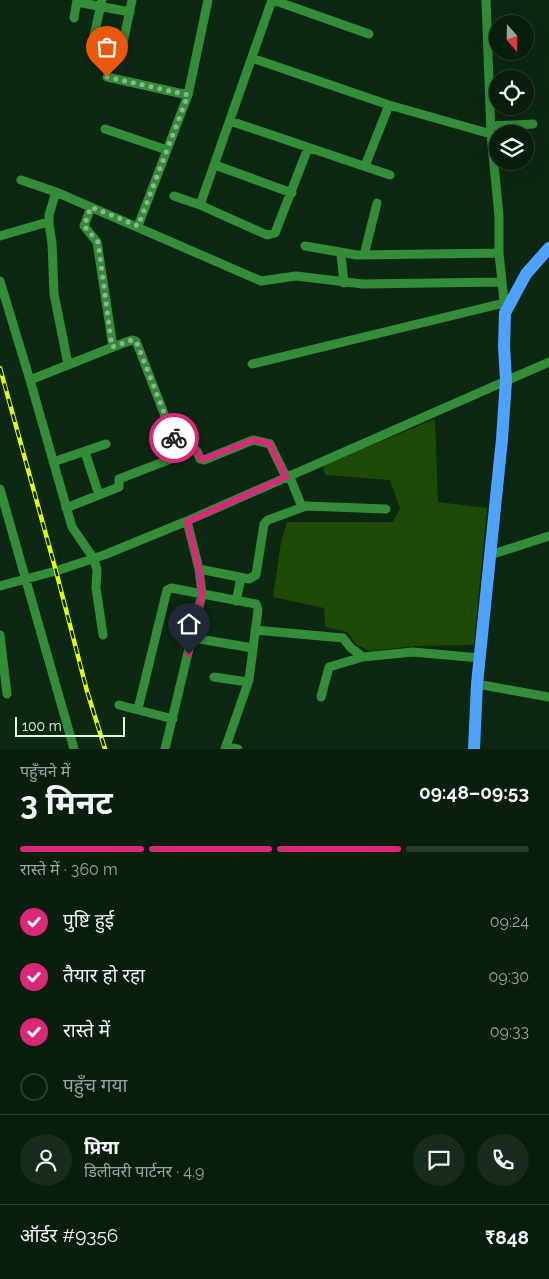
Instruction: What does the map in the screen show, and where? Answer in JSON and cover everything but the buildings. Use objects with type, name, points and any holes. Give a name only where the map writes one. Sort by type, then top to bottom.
[{"type":"highway","points":[[474,749],[477,684],[506,380],[504,346],[505,308],[526,274],[549,248]]},
{"type":"street","points":[[122,48],[132,0]]},
{"type":"street","points":[[138,226],[188,95],[208,0]]},
{"type":"street","points":[[200,205],[272,0],[369,34]]},
{"type":"street","points":[[486,0],[491,125]]},
{"type":"street","points":[[74,18],[77,1],[101,3],[130,12]]},
{"type":"street","points":[[94,36],[101,3]]},
{"type":"street","points":[[252,58],[389,106],[489,130]]},
{"type":"street","points":[[107,77],[188,95]]},
{"type":"street","points":[[365,166],[389,106]]},
{"type":"street","points":[[230,121],[390,175]]},
{"type":"street","points":[[527,125],[534,124]]},
{"type":"street","points":[[105,129],[167,150]]},
{"type":"street","points":[[174,196],[200,205],[267,236],[271,236],[275,233],[292,193],[308,148]]},
{"type":"street","points":[[215,165],[292,193]]},
{"type":"street","points":[[252,364],[505,308],[499,253],[499,216],[495,170]]},
{"type":"street","points":[[21,180],[56,192],[138,226],[261,281],[296,276],[344,283],[502,282]]},
{"type":"street","points":[[56,192],[48,222],[52,243],[54,294],[68,364]]},
{"type":"street","points":[[364,255],[377,203]]},
{"type":"street","points":[[91,207],[84,226],[98,242],[112,347]]},
{"type":"street","points":[[0,236],[48,222]]},
{"type":"street","points":[[305,246],[341,254],[364,255],[499,253]]},
{"type":"street","points":[[341,254],[344,283]]},
{"type":"street","points":[[0,280],[74,533],[94,559],[97,570],[96,588],[102,635]]},
{"type":"street","points":[[30,380],[112,347],[132,340],[136,341],[180,455]]},
{"type":"street","points":[[0,586],[94,559],[187,522],[549,362]]},
{"type":"street","points":[[66,508],[119,487],[119,479],[180,455],[196,450],[200,459],[204,460],[253,440],[270,444],[288,476],[302,507]]},
{"type":"street","points":[[53,462],[106,444]]},
{"type":"street","points":[[85,452],[99,495]]},
{"type":"street","points":[[0,489],[74,749]]},
{"type":"street","points":[[199,569],[249,579],[256,575],[266,522],[302,507],[386,508]]},
{"type":"street","points":[[165,749],[202,594],[199,569],[187,522]]},
{"type":"street","points":[[490,555],[549,536]]},
{"type":"street","points":[[236,601],[241,578]]},
{"type":"street","points":[[138,709],[167,590],[172,588],[256,604],[255,630],[248,682],[225,748],[238,749]]},
{"type":"street","points":[[255,630],[343,638],[351,648],[363,657]]},
{"type":"street","points":[[0,635],[7,694]]},
{"type":"street","points":[[193,638],[253,648]]},
{"type":"street","points":[[321,697],[329,667],[363,657],[413,652],[480,658]]},
{"type":"street","points":[[214,677],[248,682]]},
{"type":"street","points":[[477,684],[549,697]]},
{"type":"street","points":[[119,704],[173,719]]},
{"type":"shaded area","points":[[435,419],[438,502],[487,508],[474,645],[415,646],[370,651],[356,644],[347,632],[325,627],[324,608],[273,597],[281,542],[287,522],[393,522],[400,508],[390,480],[325,475],[323,465]]},
{"type":"railway","points":[[0,368],[87,691],[105,749]]},
{"type":"way so far","points":[[107,77],[188,95],[138,226],[91,207],[84,224],[85,228],[98,242],[112,347],[132,340],[136,341],[174,438]]},
{"type":"route","points":[[174,438],[180,455],[196,450],[202,460],[253,440],[269,443],[286,477],[187,522],[202,588],[202,599],[189,654]]}]
